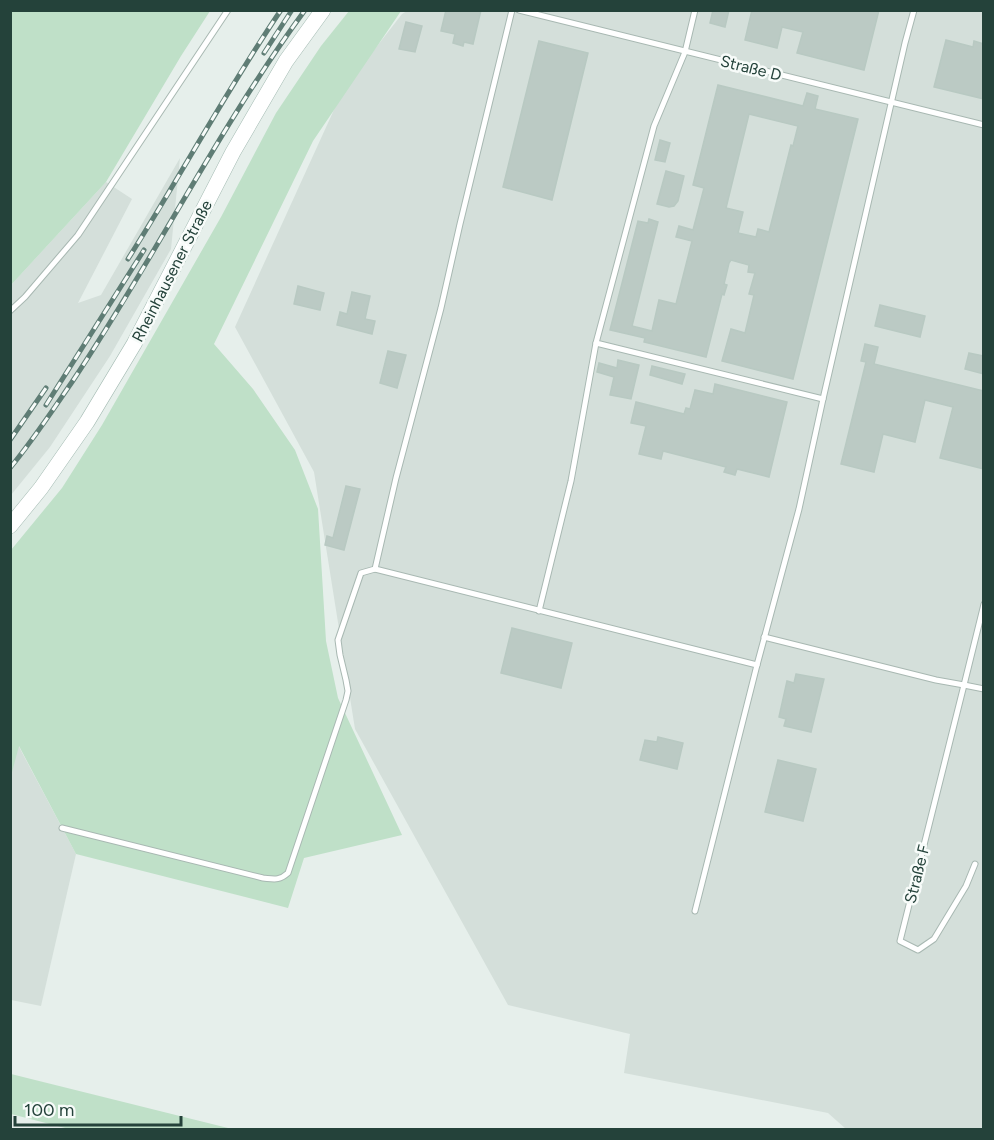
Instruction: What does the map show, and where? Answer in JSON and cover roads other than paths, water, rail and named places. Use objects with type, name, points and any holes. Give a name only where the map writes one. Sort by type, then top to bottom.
[{"type":"street","name":"Rheinhausener Straße","points":[[10,526],[41,488],[93,413],[134,344],[233,152],[286,61],[323,10]]},
{"type":"lane","points":[[10,311],[78,236],[228,10]]},
{"type":"lane","points":[[375,569],[396,478],[441,308],[512,10]]},
{"type":"lane","name":"Straße D","points":[[519,10],[984,125]]},
{"type":"lane","points":[[539,611],[572,481],[596,343],[654,126],[685,52],[695,10]]},
{"type":"lane","points":[[695,911],[764,637],[799,509],[914,10]]},
{"type":"lane","points":[[596,343],[823,399]]},
{"type":"lane","points":[[62,828],[263,878],[282,878],[288,873],[346,700],[348,691],[338,640],[361,573],[375,569],[757,665]]},
{"type":"lane","points":[[964,685],[984,604]]},
{"type":"lane","points":[[764,637],[936,680],[984,689]]},
{"type":"lane","name":"Straße F","points":[[964,685],[900,941],[918,950],[934,939],[966,886],[975,864]]},
{"type":"railway","points":[[128,259],[281,10]]},
{"type":"railway","points":[[264,53],[292,10]]},
{"type":"railway","points":[[10,468],[50,415],[102,336],[243,101],[305,10]]},
{"type":"railway","points":[[46,405],[144,250]]},
{"type":"railway","points":[[10,440],[46,388]]}]
